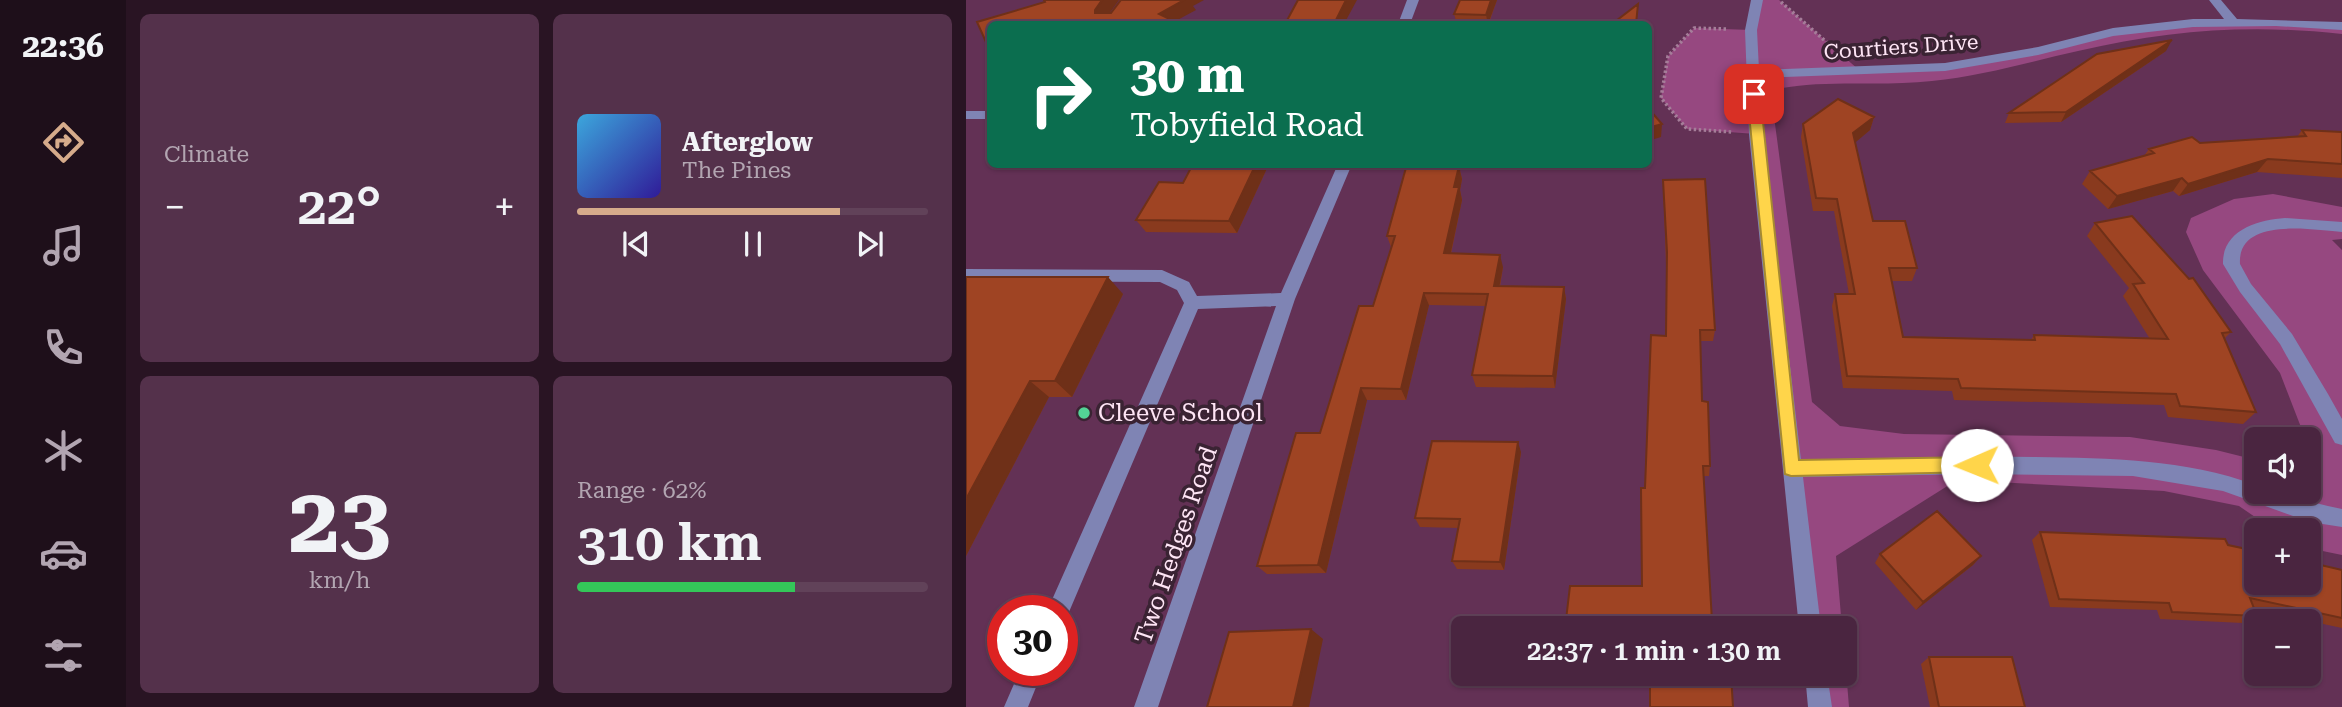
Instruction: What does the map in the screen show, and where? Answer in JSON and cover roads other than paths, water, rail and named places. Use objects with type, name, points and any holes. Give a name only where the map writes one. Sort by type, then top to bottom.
[{"type":"street","points":[[1405,21],[1413,0]]},
{"type":"street","points":[[1757,0],[1751,30],[1756,134],[1809,616]]},
{"type":"street","points":[[2215,0],[2232,22]]},
{"type":"street","name":"Courtiers Drive","points":[[1752,74],[1945,67],[2017,55],[2113,32],[2180,24],[2232,22],[2342,26]]},
{"type":"street","points":[[966,115],[987,115]]},
{"type":"street","name":"Two Hedges Road","points":[[1146,707],[1287,299],[1343,168]]},
{"type":"street","points":[[2342,227],[2282,224],[2263,227],[2247,233],[2237,242],[2231,253],[2232,268],[2285,338],[2342,437]]},
{"type":"street","points":[[966,275],[1162,276],[1183,286],[1192,303]]},
{"type":"street","points":[[1192,303],[1287,299]]},
{"type":"street","points":[[1065,595],[1192,303]]},
{"type":"street","points":[[1791,468],[1977,465],[2133,467],[2223,481],[2310,513],[2342,518]]},
{"type":"street","points":[[1016,707],[1025,686]]},
{"type":"street","points":[[1817,686],[1820,707]]},
{"type":"place","name":"Cleeve School","points":[[1084,413]]}]
